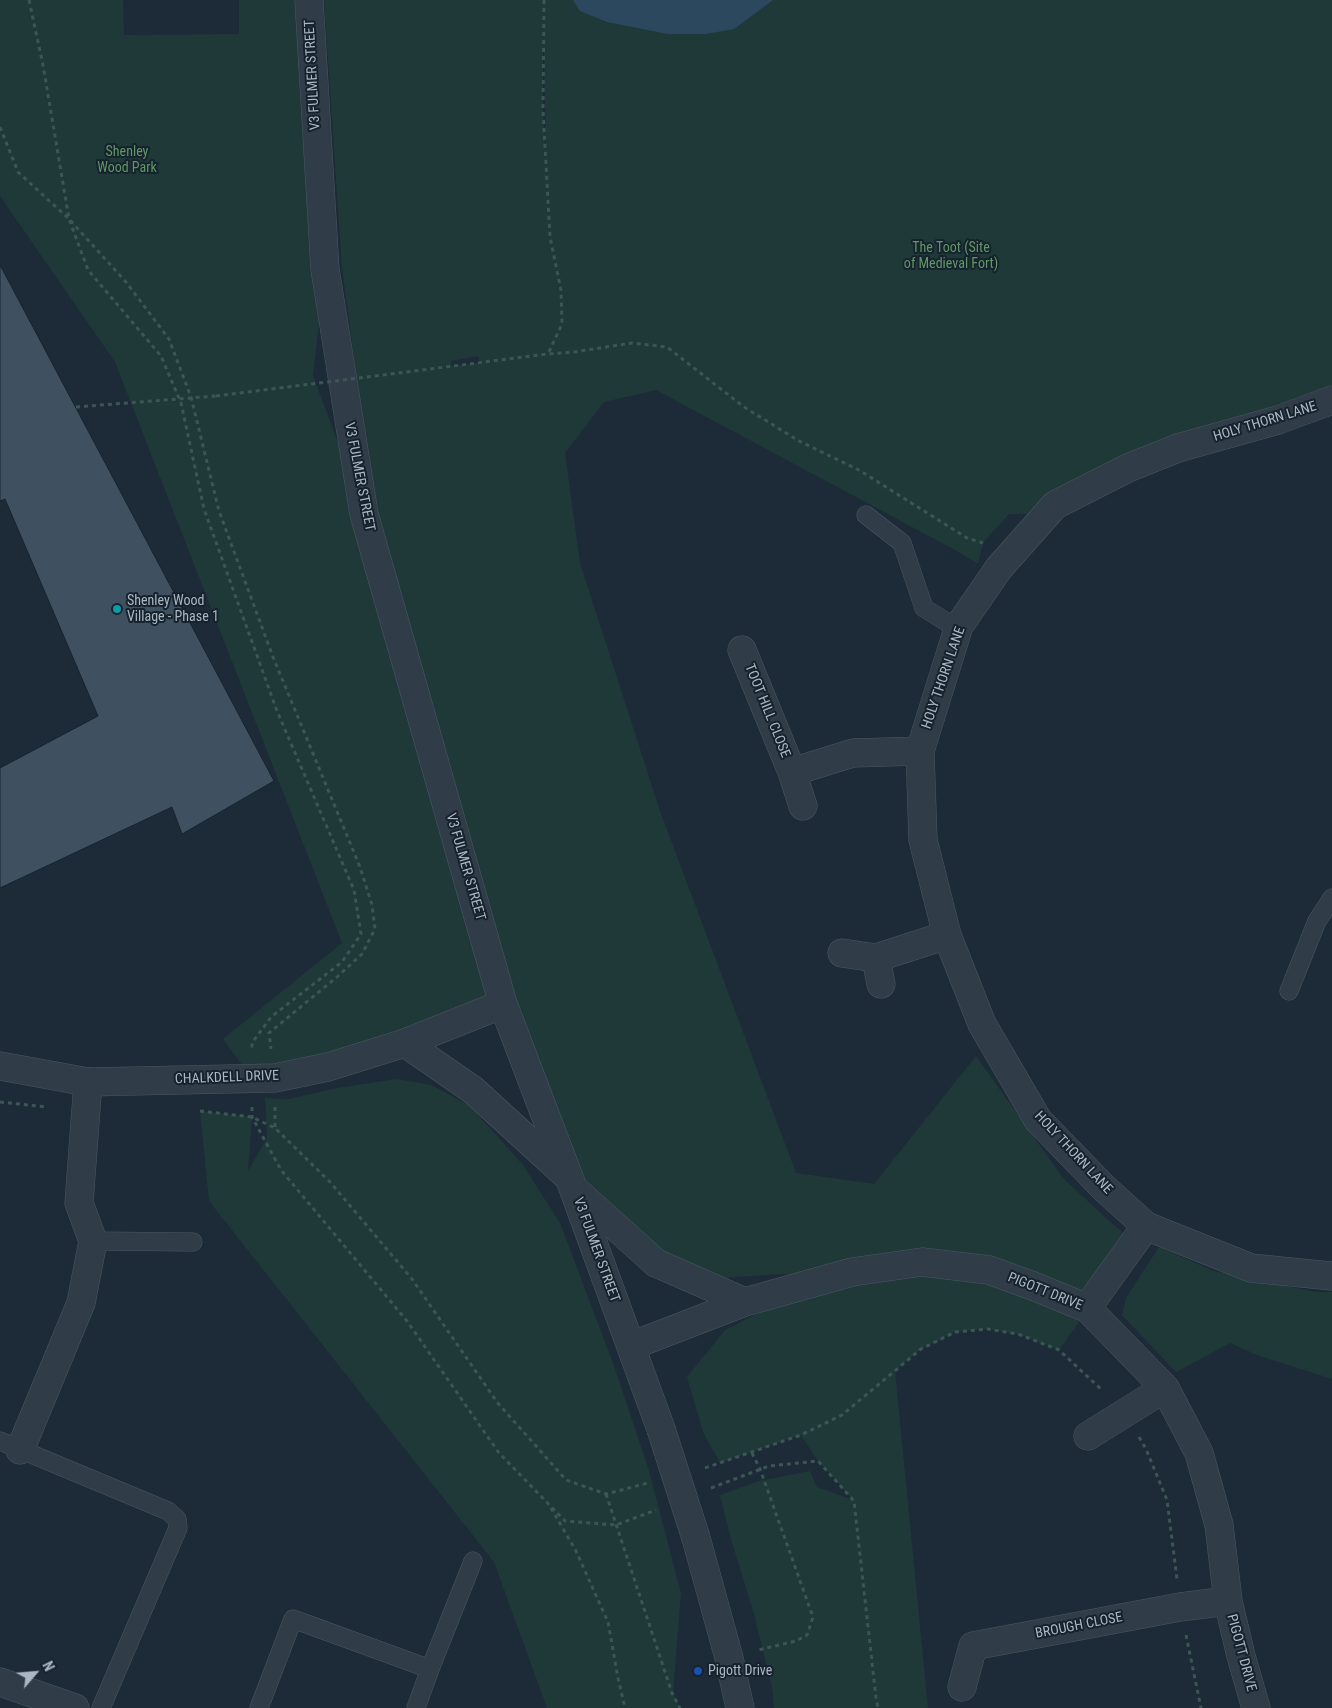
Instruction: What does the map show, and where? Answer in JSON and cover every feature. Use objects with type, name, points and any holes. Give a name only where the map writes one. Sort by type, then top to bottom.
[{"type":"street","name":"V3 FULMER STREET","points":[[309,0],[325,269],[364,514],[503,1004],[631,1346],[660,1429],[696,1538],[740,1708]]},
{"type":"street","name":"HOLY THORN LANE","points":[[1332,400],[1278,420],[1178,448],[1128,468],[1055,505],[999,568],[959,626],[920,750],[923,840],[948,936],[982,1024],[1038,1120],[1106,1189],[1146,1226],[1251,1268],[1332,1276]]},
{"type":"street","name":"TOOT HILL CLOSE","points":[[742,650],[792,772],[803,806]]},
{"type":"street","name":"TOOT HILL CLOSE","points":[[792,772],[854,753],[920,750]]},
{"type":"street","points":[[842,953],[879,971],[948,936]]},
{"type":"street","name":"CHALKDELL DRIVE","points":[[0,1066],[88,1082],[263,1078],[328,1067],[405,1043],[503,1004]]},
{"type":"street","points":[[405,1043],[473,1090],[656,1263],[745,1302]]},
{"type":"street","points":[[10,1446],[81,1303],[93,1241],[78,1203],[88,1082]]},
{"type":"street","points":[[1087,1308],[1146,1226]]},
{"type":"street","name":"PIGOTT DRIVE","points":[[631,1346],[745,1302],[852,1272],[922,1262],[989,1270],[1087,1308],[1165,1388],[1200,1453],[1219,1525],[1228,1601],[1256,1708]]},
{"type":"street","points":[[1088,1436],[1165,1388]]},
{"type":"street","name":"BROUGH CLOSE","points":[[962,1687],[973,1646],[1180,1607],[1228,1601]]},
{"type":"street","points":[[0,1682],[75,1708]]},
{"type":"lane","points":[[866,515],[902,543],[924,608],[945,621],[959,626]]},
{"type":"lane","points":[[1289,991],[1317,921],[1332,898]]},
{"type":"lane","points":[[93,1241],[193,1242]]},
{"type":"lane","points":[[10,1446],[168,1511],[178,1519],[178,1528],[101,1708]]},
{"type":"lane","points":[[416,1708],[473,1561]]},
{"type":"lane","points":[[260,1708],[293,1619],[430,1669]]},
{"type":"path","points":[[29,0],[43,65],[69,219],[88,270],[161,356],[179,399],[204,509],[277,711],[354,890],[361,934],[342,962],[271,1017],[252,1043],[275,1128]]},
{"type":"path","points":[[544,0],[543,110],[550,237],[561,290],[562,324],[548,354]]},
{"type":"path","points":[[0,127],[18,172],[69,219],[126,282],[169,339],[191,398],[219,510],[273,657],[360,867],[372,905],[375,929],[362,954],[337,978],[269,1033],[263,1078],[252,1117],[281,1170],[407,1321],[499,1453],[565,1521],[616,1525],[662,1508]]},
{"type":"path","points":[[76,407],[216,396],[574,352],[632,343],[667,348],[744,407],[798,441],[859,470],[967,538],[983,543]]},
{"type":"path","points":[[0,1102],[85,1111]]},
{"type":"path","points":[[190,1111],[252,1117],[275,1128],[330,1182],[412,1279],[496,1402],[566,1480],[606,1494],[654,1481]]},
{"type":"path","points":[[701,1469],[801,1435],[842,1415],[921,1349],[955,1332],[987,1329],[1018,1334],[1059,1350],[1093,1381],[1123,1413],[1146,1449],[1167,1500],[1180,1607],[1200,1708]]},
{"type":"path","points":[[728,1658],[796,1641],[807,1636],[813,1617],[760,1469],[752,1453]]},
{"type":"path","points":[[707,1490],[768,1466],[818,1461],[854,1501],[878,1708]]},
{"type":"path","points":[[606,1494],[672,1693],[680,1708]]},
{"type":"path","points":[[550,1505],[576,1551],[608,1622],[625,1708]]},
{"type":"green space","points":[[0,0],[123,0],[124,35],[239,34],[239,0],[309,0],[325,269],[313,376],[364,512],[360,402],[342,268],[324,0],[1332,0],[1332,400],[1029,514],[1009,514],[983,543],[978,564],[656,390],[604,402],[565,453],[580,563],[660,811],[796,1173],[874,1184],[976,1056],[1063,1178],[1135,1243],[1059,1350],[1018,1334],[987,1329],[955,1332],[921,1349],[895,1371],[928,1708],[774,1708],[772,1687],[754,1614],[731,1539],[720,1495],[759,1481],[810,1471],[817,1487],[853,1500],[818,1461],[801,1435],[720,1463],[703,1432],[687,1377],[725,1330],[790,1297],[853,1278],[781,1274],[723,1278],[656,1263],[573,1188],[503,1004],[251,1077],[223,1039],[342,943],[115,362],[0,196]],"holes":[[[544,49],[546,153],[543,110]],[[478,356],[480,363],[451,366],[451,361]]]},
{"type":"green space","points":[[397,1079],[431,1085],[469,1105],[523,1165],[560,1223],[613,1363],[649,1471],[681,1593],[673,1693],[680,1708],[547,1708],[494,1562],[209,1201],[200,1111],[252,1117],[248,1171],[267,1138],[265,1098],[289,1099],[337,1088]]},
{"type":"green space","points":[[1159,1247],[1214,1271],[1316,1292],[1332,1292],[1332,1379],[1257,1355],[1230,1343],[1176,1372],[1122,1315],[1126,1298]]},
{"type":"water","points":[[573,0],[773,0],[734,29],[706,34],[668,34],[607,22],[580,11]]},
{"type":"building","name":"Shenley Wood Village - Phase 1","points":[[0,265],[274,781],[182,834],[172,807],[0,888],[0,768],[98,716],[5,499],[0,501]]},
{"type":"place","name":"Shenley Wood Village - Phase 1","points":[[117,609]]},
{"type":"place","name":"Pigott Drive","points":[[698,1671]]},
{"type":"park label","name":"Shenley Wood Park","points":[[127,160]]},
{"type":"park label","name":"The Toot (Site of Medieval Fort)","points":[[951,256]]}]
